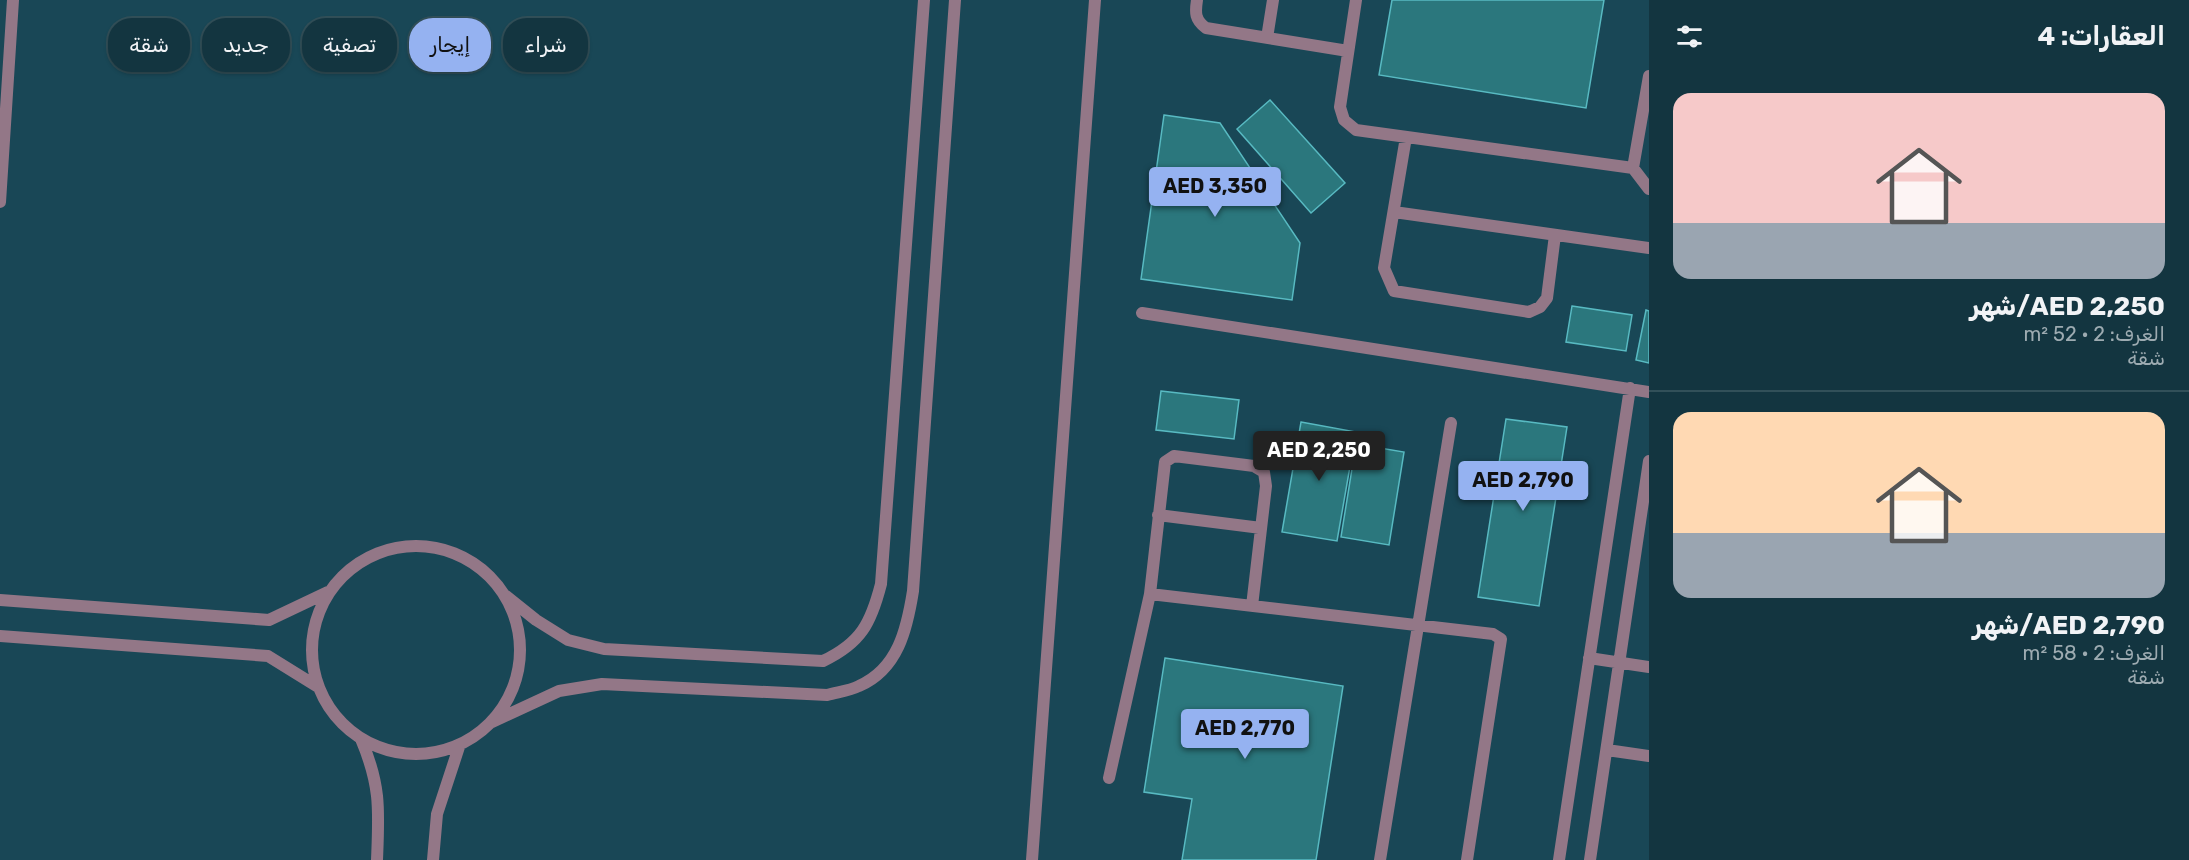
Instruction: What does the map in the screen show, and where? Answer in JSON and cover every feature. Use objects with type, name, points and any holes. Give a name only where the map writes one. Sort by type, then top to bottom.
[{"type":"lane","points":[[0,202],[13,0]]},
{"type":"lane","points":[[924,0],[881,584],[874,613],[859,637],[841,653],[823,661],[604,649],[568,640],[536,620],[506,596],[483,569],[453,552],[419,545],[384,550],[352,566],[328,592],[315,622],[311,655],[318,687],[328,708],[343,725],[361,739],[392,752],[427,754],[460,744],[492,722],[559,691],[602,684],[827,695],[860,686],[889,664],[907,630],[913,591],[955,0]]},
{"type":"lane","points":[[1032,860],[1095,0]]},
{"type":"lane","points":[[1197,0],[1195,13],[1200,23],[1206,28],[1348,51]]},
{"type":"lane","points":[[1267,38],[1273,0]]},
{"type":"lane","points":[[1356,0],[1340,107],[1344,120],[1356,130],[1633,168],[1649,189]]},
{"type":"lane","points":[[1633,168],[1649,76]]},
{"type":"lane","points":[[1406,137],[1384,268],[1394,291],[1529,312],[1540,307],[1547,298],[1555,235]]},
{"type":"lane","points":[[1394,212],[1649,248]]},
{"type":"lane","points":[[1142,313],[1649,392]]},
{"type":"lane","points":[[1559,860],[1630,388]]},
{"type":"lane","points":[[1380,860],[1451,423]]},
{"type":"lane","points":[[1109,778],[1150,594],[1165,462],[1174,456],[1254,466],[1264,472],[1266,486],[1252,606]]},
{"type":"lane","points":[[1590,860],[1649,461]]},
{"type":"lane","points":[[1158,515],[1261,528]]},
{"type":"lane","points":[[0,600],[269,620],[328,592]]},
{"type":"lane","points":[[1150,594],[1493,634],[1501,639],[1467,860]]},
{"type":"lane","points":[[492,722],[511,694],[520,661],[518,628],[506,596]]},
{"type":"lane","points":[[0,636],[268,656],[318,687]]},
{"type":"lane","points":[[1589,658],[1649,667]]},
{"type":"lane","points":[[361,739],[375,772],[379,808],[377,860]]},
{"type":"lane","points":[[433,860],[437,814],[460,744]]},
{"type":"lane","points":[[1607,750],[1649,756]]},
{"type":"building","points":[[1392,0],[1604,0],[1586,108],[1379,75]]},
{"type":"building","points":[[1270,100],[1345,183],[1311,213],[1237,129]]},
{"type":"building","points":[[1164,115],[1220,123],[1300,243],[1292,300],[1141,279]]},
{"type":"building","points":[[1572,306],[1632,315],[1626,351],[1566,342]]},
{"type":"building","points":[[1646,310],[1649,311],[1649,363],[1636,360]]},
{"type":"building","points":[[1161,391],[1239,400],[1234,439],[1156,430]]},
{"type":"building","points":[[1506,419],[1567,427],[1539,606],[1478,597]]},
{"type":"building","points":[[1301,422],[1356,432],[1337,541],[1282,532]]},
{"type":"building","points":[[1356,444],[1404,452],[1389,545],[1341,537]]},
{"type":"building","points":[[1165,658],[1343,686],[1316,860],[1182,860],[1192,799],[1144,792]]}]
